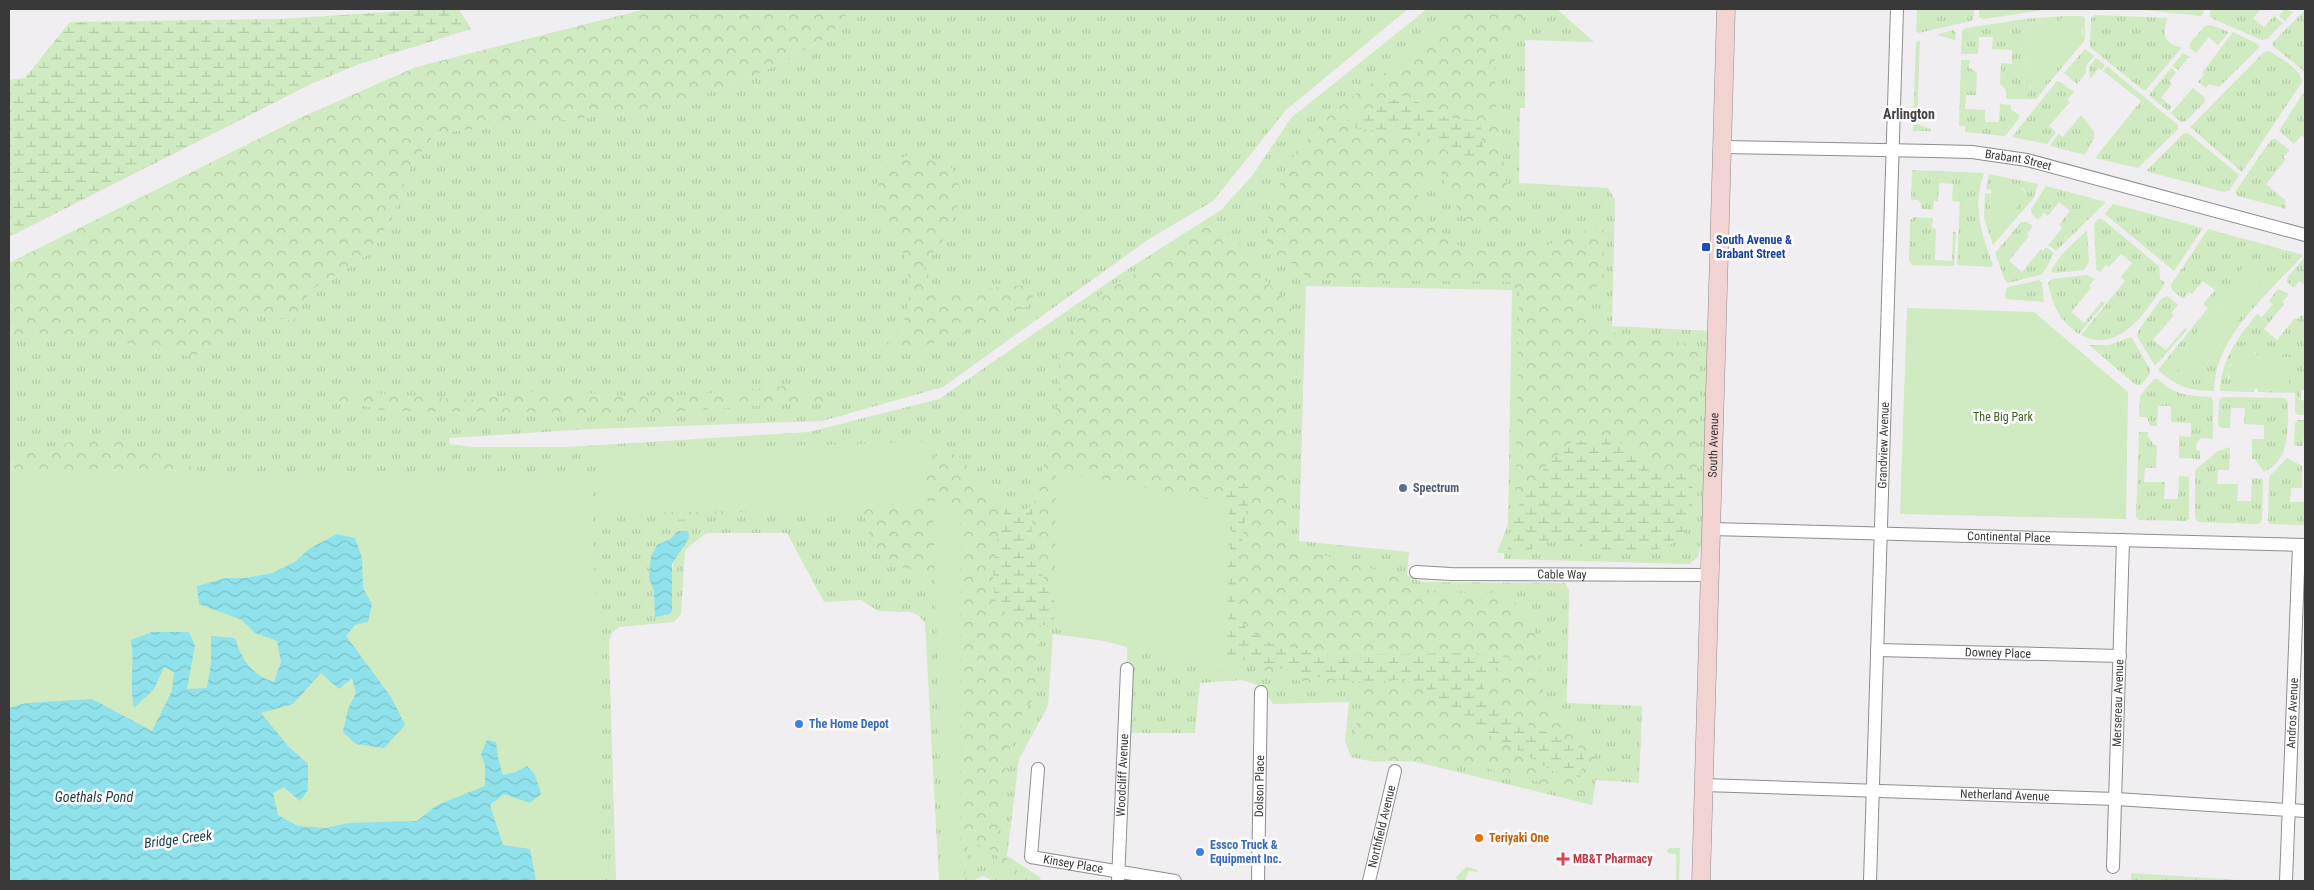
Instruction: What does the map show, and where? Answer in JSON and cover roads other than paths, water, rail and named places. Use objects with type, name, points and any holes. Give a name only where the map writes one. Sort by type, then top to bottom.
[{"type":"street","name":"South Avenue","points":[[1702,881],[1726,9]]},
{"type":"street","name":"Grandview Avenue","points":[[1870,881],[1897,9]]},
{"type":"street","name":"Brabant Street","points":[[1723,147],[1972,152],[2027,160],[2305,235]]},
{"type":"street","name":"Continental Place","points":[[1711,529],[2302,545]]},
{"type":"street","name":"Mersereau Avenue","points":[[2113,868],[2123,540]]},
{"type":"street","name":"Andros Avenue","points":[[2286,881],[2302,545]]},
{"type":"street","name":"Cable Way","points":[[1416,572],[1451,574],[1709,575]]},
{"type":"street","name":"Downey Place","points":[[1877,650],[2120,656]]},
{"type":"street","name":"Woodcliff Avenue","points":[[1118,876],[1127,669]]},
{"type":"street","name":"Dolson Place","points":[[1258,881],[1261,692]]},
{"type":"street","name":"Kinsey Place","points":[[1038,769],[1032,857],[1118,876],[1174,881]]},
{"type":"street","name":"Northfield Avenue","points":[[1369,881],[1396,771]]},
{"type":"street","name":"Netherland Avenue","points":[[1704,785],[2116,799],[2305,810]]},
{"type":"water","points":[[678,531],[688,531],[689,538],[672,564],[672,611],[670,614],[655,617],[654,591],[649,577],[651,557],[657,545],[670,539]]},
{"type":"water","name":"Goethals Pond","points":[[337,534],[355,538],[362,558],[363,588],[372,604],[368,622],[355,625],[346,636],[391,697],[405,725],[384,748],[356,744],[343,732],[348,709],[356,693],[352,678],[339,689],[321,673],[293,704],[261,713],[288,746],[308,764],[308,790],[300,801],[284,787],[273,793],[278,815],[298,826],[325,828],[348,823],[417,821],[437,805],[485,786],[485,766],[481,754],[487,740],[496,742],[503,775],[516,772],[527,766],[535,775],[541,794],[530,803],[504,794],[490,805],[503,845],[530,849],[536,881],[9,881],[9,708],[26,703],[92,699],[152,731],[172,691],[174,672],[164,667],[154,689],[134,708],[131,640],[152,632],[189,632],[195,645],[187,689],[207,688],[211,664],[211,636],[235,638],[241,654],[249,666],[266,679],[274,682],[281,662],[277,641],[255,633],[242,620],[199,604],[197,586],[226,578],[245,578],[273,573],[296,561],[309,549]]},
{"type":"place","name":"South Avenue & Brabant Street","points":[[1706,247]]},
{"type":"place","name":"Spectrum","points":[[1403,488]]},
{"type":"place","name":"The Home Depot","points":[[799,724]]},
{"type":"place","name":"Teriyaki One","points":[[1479,838]]},
{"type":"place","name":"Essco Truck & Equipment Inc.","points":[[1200,852]]},
{"type":"place","name":"MB&T Pharmacy","points":[[1563,859]]},
{"type":"district","name":"Arlington","points":[[1909,114]]},
{"type":"park label","name":"The Big Park","points":[[2003,417]]},
{"type":"water label","name":"Bridge Creek","points":[[178,839]]}]
